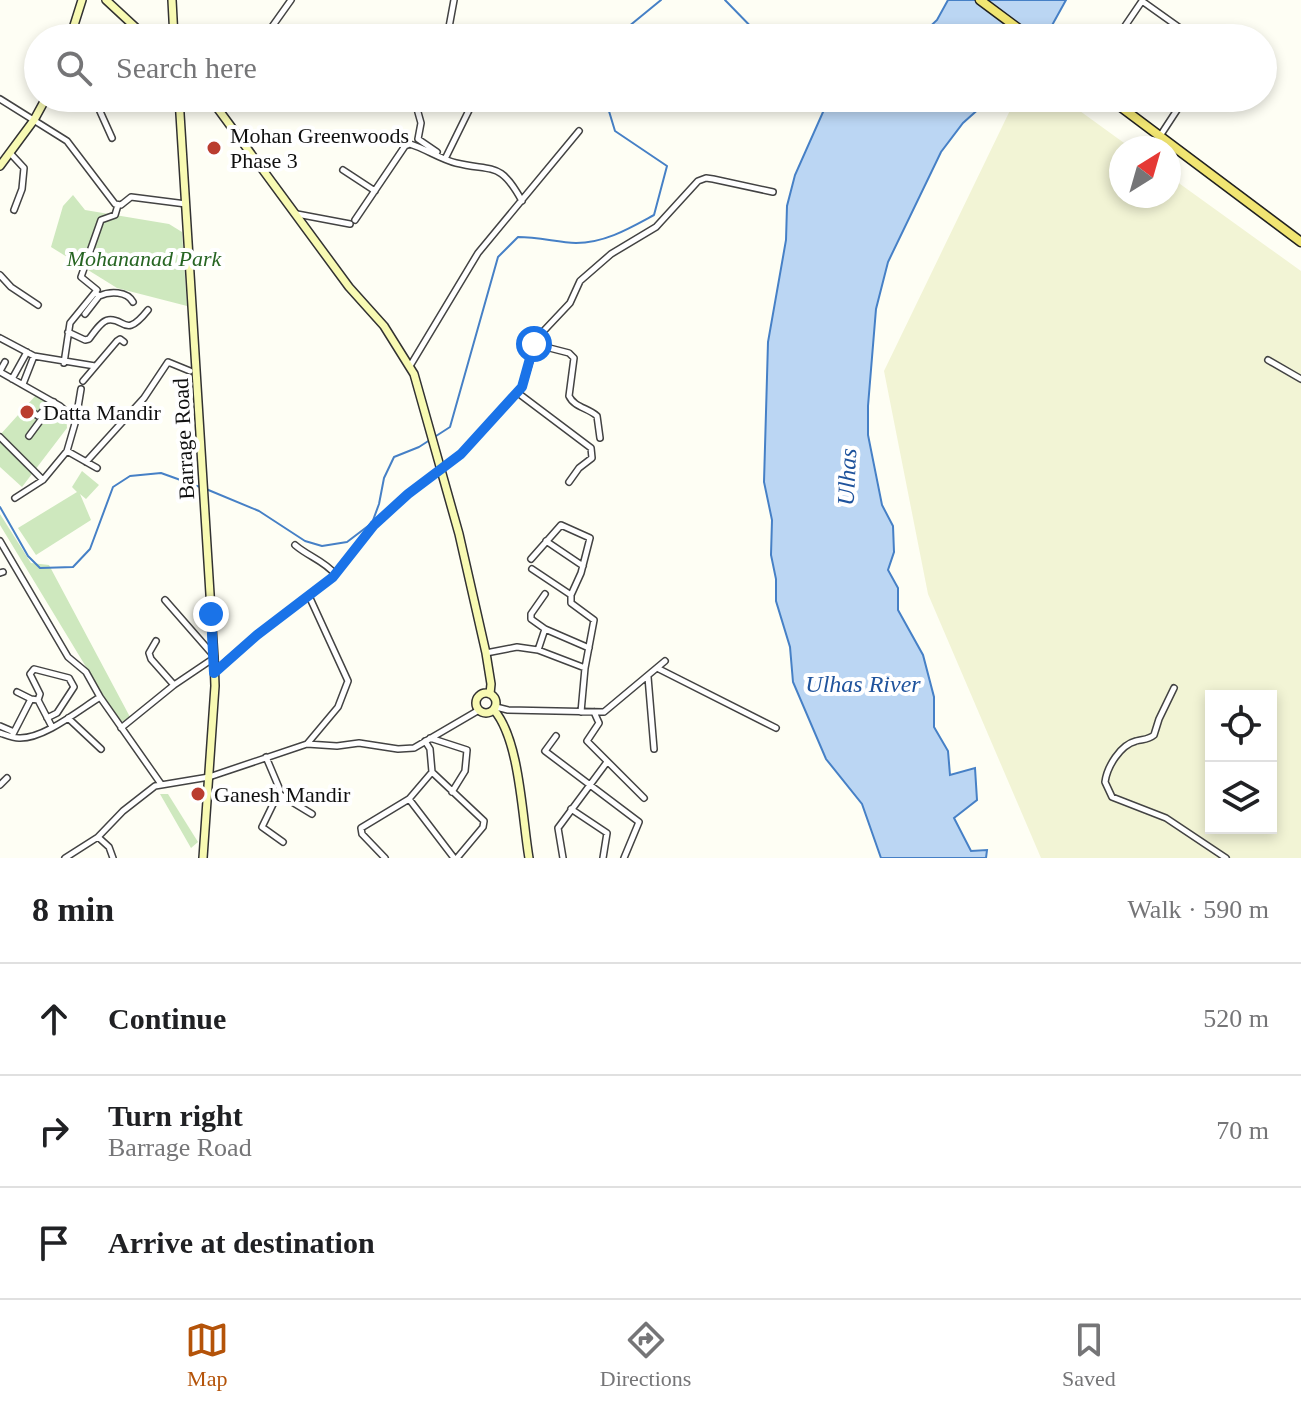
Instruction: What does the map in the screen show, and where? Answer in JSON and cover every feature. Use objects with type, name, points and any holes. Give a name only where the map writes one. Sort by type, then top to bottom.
[{"type":"main road","points":[[980,0],[1012,24]]},
{"type":"main road","points":[[1127,112],[1158,136]]},
{"type":"main road","points":[[1181,153],[1301,242]]},
{"type":"street","points":[[74,24],[82,0]]},
{"type":"street","points":[[106,0],[129,24]]},
{"type":"street","points":[[172,0],[173,24]]},
{"type":"street","points":[[274,24],[291,0]]},
{"type":"street","points":[[450,24],[454,0]]},
{"type":"street","points":[[1126,24],[1143,0],[1175,24]]},
{"type":"street","points":[[0,99],[74,147],[97,183],[118,205]]},
{"type":"street","points":[[0,166],[38,112]]},
{"type":"street","points":[[100,112],[112,138]]},
{"type":"street","name":"Barrage Road","points":[[180,112],[214,657],[203,858]]},
{"type":"street","points":[[223,112],[349,287],[384,326],[410,366],[429,424],[486,653],[490,694]]},
{"type":"street","points":[[418,112],[421,123],[418,139],[442,158]]},
{"type":"street","points":[[442,158],[467,112]]},
{"type":"street","points":[[1160,136],[1176,112]]},
{"type":"street","points":[[410,366],[478,253],[579,131]]},
{"type":"street","points":[[297,214],[352,222],[405,146],[413,144],[442,158],[499,171],[510,180],[522,201]]},
{"type":"street","points":[[11,154],[24,168],[22,189],[14,210]]},
{"type":"street","points":[[343,170],[375,191]]},
{"type":"street","points":[[214,673],[257,635],[336,575],[374,525],[408,494],[461,454],[518,393],[534,344],[541,332],[570,303],[587,273],[611,254],[656,227],[698,181],[713,179],[773,192]]},
{"type":"street","points":[[133,302],[124,295],[97,293],[81,277],[101,220],[115,215],[118,205],[131,197],[186,204]]},
{"type":"street","points":[[0,275],[11,287],[38,305]]},
{"type":"street","points":[[85,314],[97,293]]},
{"type":"street","points":[[64,363],[70,323],[97,293]]},
{"type":"street","points":[[68,332],[85,340],[105,320],[110,319],[126,327],[148,310]]},
{"type":"street","points":[[0,338],[34,356],[95,366]]},
{"type":"street","points":[[83,381],[117,341],[120,339],[124,342]]},
{"type":"street","points":[[534,344],[569,353],[574,358],[569,396],[574,404],[597,416],[600,438]]},
{"type":"street","points":[[12,379],[27,352]]},
{"type":"street","points":[[23,384],[34,356]]},
{"type":"street","points":[[1268,360],[1301,379]]},
{"type":"street","points":[[5,362],[0,372],[54,402],[76,420]]},
{"type":"street","points":[[86,462],[144,398],[168,362],[190,371]]},
{"type":"street","points":[[15,498],[43,480],[67,451],[81,389]]},
{"type":"street","points":[[518,393],[591,448],[592,458],[579,468],[569,482]]},
{"type":"street","points":[[29,436],[54,402]]},
{"type":"street","points":[[28,409],[38,416],[42,412],[45,414]]},
{"type":"street","points":[[0,437],[43,480]]},
{"type":"street","points":[[67,451],[97,468]]},
{"type":"street","points":[[531,559],[561,525],[587,535],[590,541],[571,595],[571,603],[594,620],[581,712]]},
{"type":"street","points":[[0,541],[68,657],[86,672],[161,784]]},
{"type":"street","points":[[546,541],[583,566]]},
{"type":"street","points":[[295,545],[322,560],[336,575]]},
{"type":"street","points":[[532,569],[571,595]]},
{"type":"street","points":[[545,594],[531,614],[531,619],[545,629],[589,648]]},
{"type":"street","points":[[307,744],[338,707],[348,681],[309,596]]},
{"type":"street","points":[[121,728],[214,657],[165,600]]},
{"type":"street","points":[[538,650],[545,629]]},
{"type":"street","points":[[156,641],[149,653],[151,659],[174,685]]},
{"type":"street","points":[[486,653],[517,647],[538,650],[585,668]]},
{"type":"street","points":[[67,858],[98,837],[123,811],[161,784],[209,777],[307,744],[359,743],[398,749],[414,748],[479,710],[487,713],[495,708],[604,712],[665,661]]},
{"type":"street","points":[[657,668],[776,728]]},
{"type":"street","points":[[16,731],[40,694],[31,671],[64,676],[72,681],[74,690],[57,713],[47,718]]},
{"type":"street","points":[[648,676],[654,749]]},
{"type":"street","points":[[1174,688],[1154,735],[1124,747],[1115,757],[1105,782],[1112,797],[1166,818],[1226,858]]},
{"type":"street","points":[[17,692],[34,700],[52,727]]},
{"type":"street","points":[[479,710],[477,699],[481,694],[490,694],[496,700],[495,708],[514,753],[529,858]]},
{"type":"street","points":[[0,726],[32,736],[100,697]]},
{"type":"street","points":[[594,712],[599,723],[587,741],[644,798]]},
{"type":"street","points":[[68,718],[101,749]]},
{"type":"street","points":[[0,733],[16,731]]},
{"type":"street","points":[[556,736],[545,751],[639,822],[624,858]]},
{"type":"street","points":[[409,799],[456,858],[485,824],[432,772],[427,739]]},
{"type":"street","points":[[427,739],[467,750],[468,761],[462,780],[452,792]]},
{"type":"street","points":[[266,757],[279,786],[279,794],[262,827],[283,842]]},
{"type":"street","points":[[563,858],[558,828],[607,762]]},
{"type":"street","points":[[385,858],[362,834],[361,828],[409,799],[432,772]]},
{"type":"street","points":[[0,785],[7,778]]},
{"type":"street","points":[[279,794],[312,814]]},
{"type":"street","points":[[571,809],[607,833],[603,858]]},
{"type":"street","points":[[98,837],[109,847],[113,858]]},
{"type":"green space","points":[[1009,112],[1081,112],[1114,136],[1109,136],[1109,208],[1181,208],[1181,185],[1301,271],[1301,858],[1041,858],[928,594],[884,371]]},
{"type":"green space","name":"Mohananad Park","points":[[73,195],[85,210],[169,224],[182,232],[187,306],[117,288],[51,247],[63,206]]},
{"type":"green space","points":[[37,394],[66,415],[67,428],[22,487],[0,467],[0,435]]},
{"type":"green space","points":[[82,471],[99,485],[86,499],[80,494],[91,520],[36,555],[18,528],[77,492],[72,487]]},
{"type":"green space","points":[[0,514],[31,563],[49,565],[130,717],[120,723],[0,525]]},
{"type":"green space","points":[[160,794],[168,794],[198,842],[191,848]]},
{"type":"water","points":[[948,0],[1066,0],[1053,24],[933,24]]},
{"type":"water","name":"Ulhas River","points":[[823,112],[975,112],[941,152],[888,262],[876,309],[868,435],[882,505],[893,526],[894,552],[888,570],[898,588],[898,610],[923,655],[934,697],[934,727],[948,751],[950,775],[975,768],[977,800],[954,818],[971,851],[987,850],[986,858],[881,858],[862,804],[826,759],[793,682],[790,647],[776,601],[771,555],[772,520],[764,482],[768,342],[786,240],[787,206],[795,175]]},
{"type":"waterway","points":[[632,24],[661,0]]},
{"type":"waterway","points":[[725,0],[748,24]]},
{"type":"waterway","points":[[206,489],[259,511],[305,541],[322,546],[347,542],[372,523],[384,478],[394,457],[419,447],[450,427],[498,257],[518,237],[587,242],[617,234],[654,215],[667,166],[615,131],[609,112]]},
{"type":"waterway","points":[[0,507],[28,556],[40,568],[73,567],[90,549],[113,487],[130,476],[161,473],[200,487]]},
{"type":"place","name":"Mohan Greenwoods Phase 3","points":[[214,148]]},
{"type":"place","name":"Datta Mandir","points":[[27,412]]},
{"type":"place","name":"Ganesh Mandir","points":[[198,794]]},
{"type":"route","points":[[211,614],[214,673],[257,635],[333,577],[374,525],[408,494],[461,454],[522,387],[534,344]]},
{"type":"water label","name":"Ulhas","points":[[847,477]]}]
